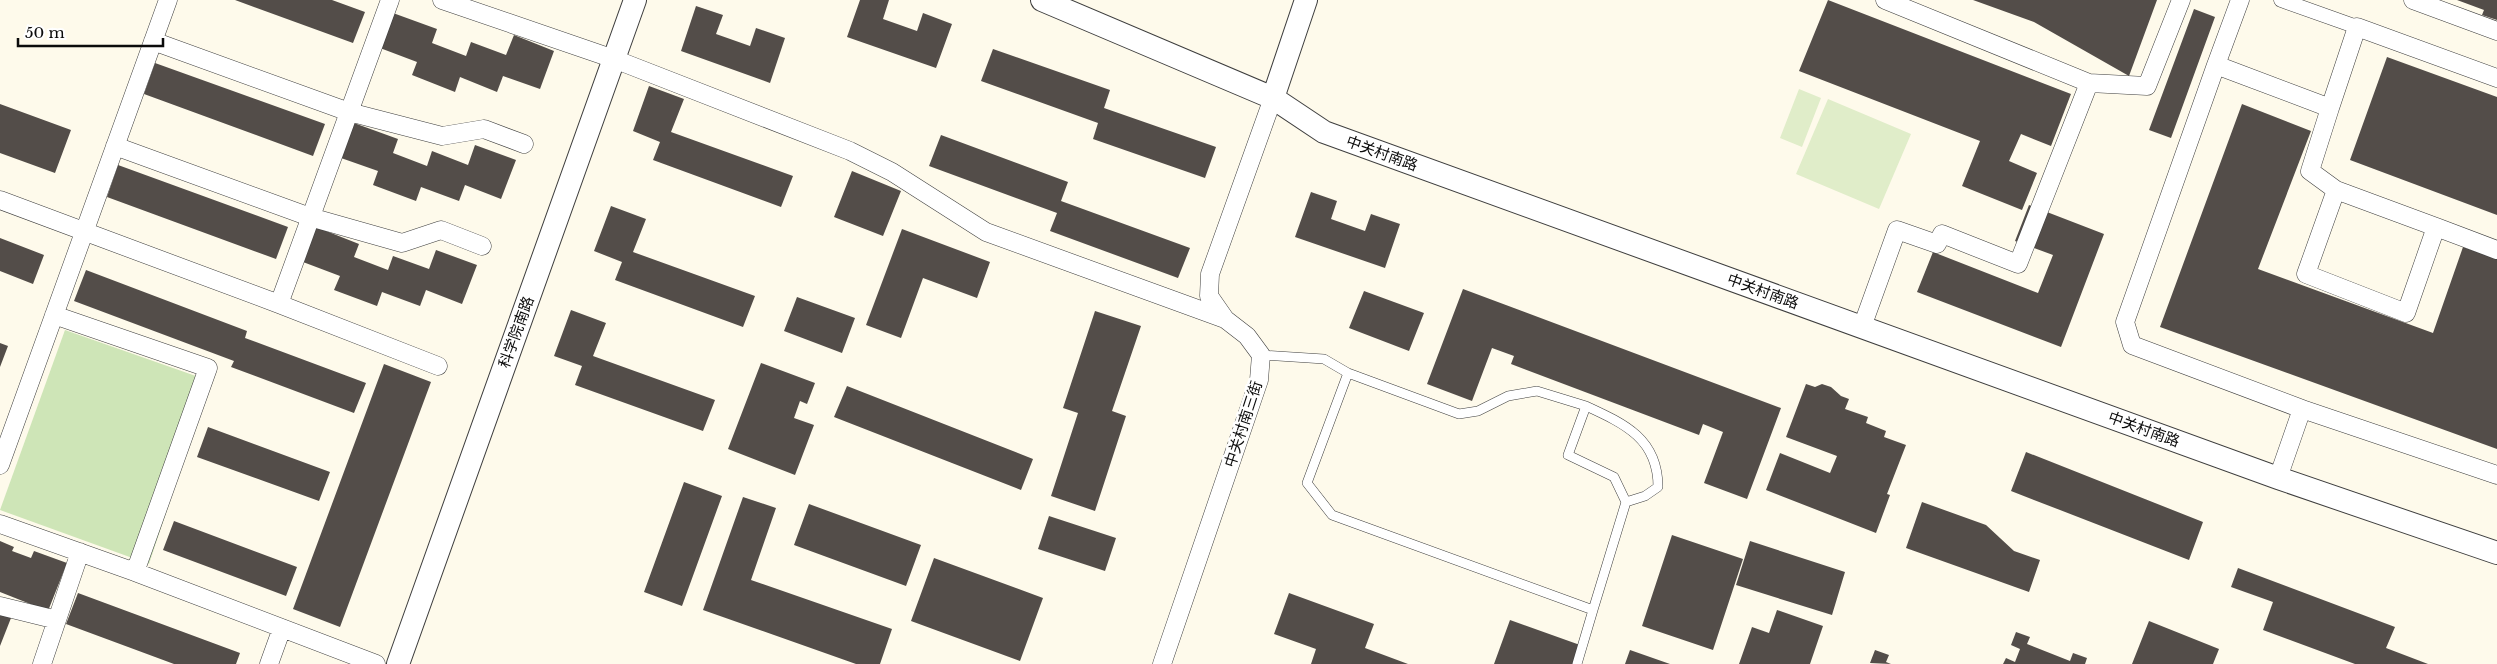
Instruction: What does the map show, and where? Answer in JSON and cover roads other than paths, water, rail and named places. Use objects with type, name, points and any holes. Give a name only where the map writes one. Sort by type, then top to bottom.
[{"type":"street","points":[[0,464],[168,0]]},
{"type":"street","points":[[279,304],[390,0]]},
{"type":"street","points":[[442,0],[614,59],[850,151],[892,172],[986,232],[1225,319]]},
{"type":"street","name":"科学院南路","points":[[398,664],[635,0]]},
{"type":"street","name":"中关村南路","points":[[1042,0],[1273,98],[1324,132],[2278,478],[2497,553]]},
{"type":"street","points":[[1262,355],[1247,336],[1225,319],[1209,296],[1210,274],[1306,0]]},
{"type":"street","points":[[1885,0],[2089,83],[2147,86],[2181,0]]},
{"type":"street","points":[[2240,0],[2125,322],[2132,345],[2302,409],[2497,475]]},
{"type":"street","points":[[2281,0],[2497,78]]},
{"type":"street","points":[[2413,0],[2497,30]]},
{"type":"street","points":[[2357,27],[2310,171],[2336,190],[2497,250]]},
{"type":"street","points":[[153,41],[349,112],[442,136],[484,129],[524,144]]},
{"type":"street","points":[[2216,65],[2330,108]]},
{"type":"street","points":[[1862,327],[1897,230],[1937,244],[1942,234],[2018,264],[2089,83]]},
{"type":"street","points":[[115,146],[310,217],[402,243],[441,230],[482,246]]},
{"type":"street","points":[[2336,190],[2306,274],[2406,313],[2436,227]]},
{"type":"street","points":[[0,200],[279,304],[438,366]]},
{"type":"street","points":[[54,315],[208,368],[135,572]]},
{"type":"street","name":"中关村南三街","points":[[1162,664],[1259,380],[1262,355]]},
{"type":"street","points":[[2278,478],[2302,409]]},
{"type":"street","points":[[0,524],[135,572],[376,664]]},
{"type":"street","points":[[42,664],[80,552]]},
{"type":"street","points":[[0,606],[57,620]]},
{"type":"street","points":[[269,664],[282,628]]},
{"type":"lane","points":[[1262,355],[1324,359],[1348,373],[1459,414],[1478,411],[1508,396],[1537,390],[1586,406],[1620,422],[1645,443],[1658,468],[1658,487],[1645,496],[1626,502]]},
{"type":"lane","points":[[1348,373],[1308,483],[1332,514],[1593,610]]},
{"type":"lane","points":[[1577,664],[1626,502],[1614,477],[1568,455],[1586,406]]}]
